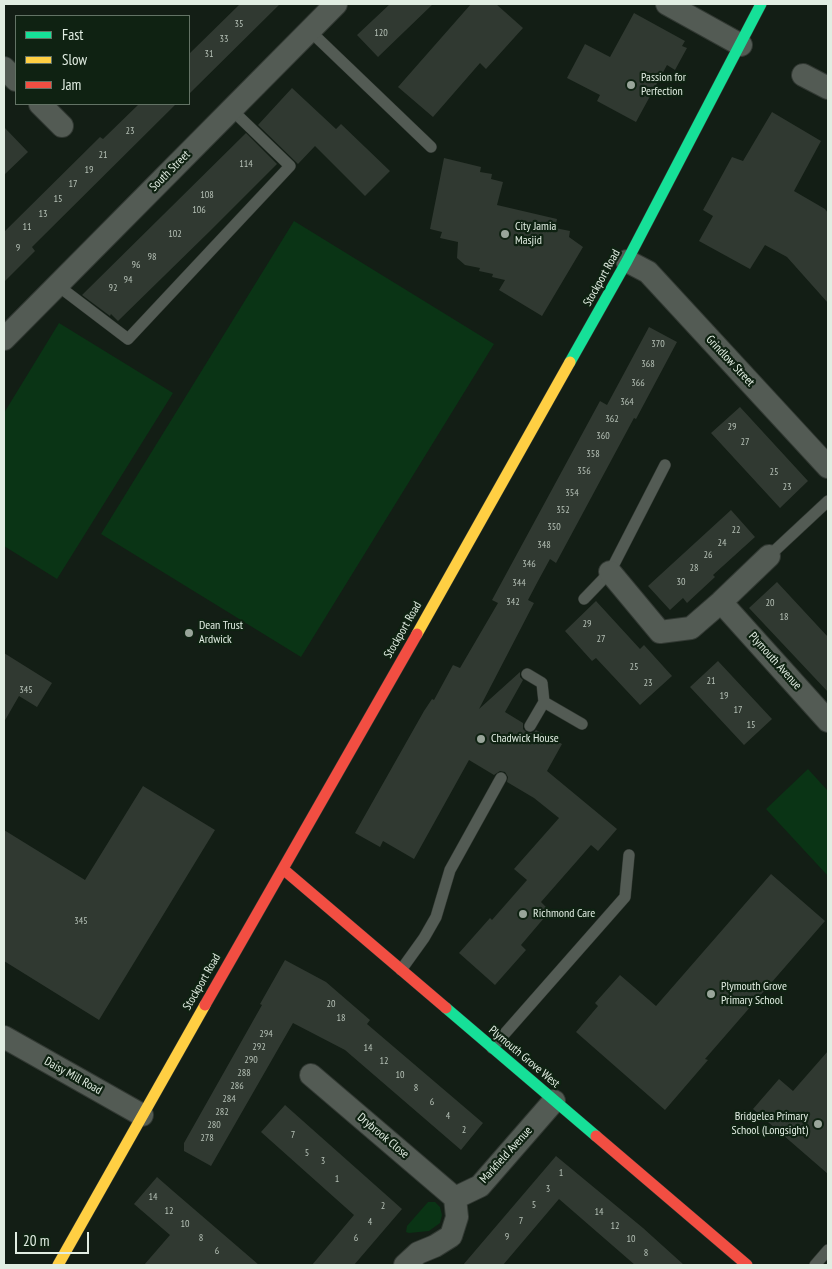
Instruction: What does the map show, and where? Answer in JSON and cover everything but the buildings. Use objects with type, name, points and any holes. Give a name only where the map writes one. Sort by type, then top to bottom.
[{"type":"main road","name":"Stockport Road","points":[[58,1265],[312,820],[627,261],[761,4]]},
{"type":"main road","name":"Plymouth Grove West","points":[[283,869],[746,1265]]},
{"type":"street","name":"South Street","points":[[4,339],[336,4]]},
{"type":"street","points":[[667,4],[741,45]]},
{"type":"street","points":[[4,68],[15,79]]},
{"type":"street","points":[[803,75],[828,88]]},
{"type":"street","points":[[41,105],[62,126]]},
{"type":"street","name":"Grindlow Street","points":[[627,261],[648,272],[828,467]]},
{"type":"street","points":[[610,572],[660,632],[691,628],[769,556]]},
{"type":"street","name":"Plymouth Avenue","points":[[721,602],[828,720]]},
{"type":"street","name":"Daisy Mill Road","points":[[4,1036],[142,1115]]},
{"type":"street","name":"Drybrook Close","points":[[311,1075],[455,1198]]},
{"type":"street","name":"Markfield Avenue","points":[[455,1198],[480,1186],[554,1100]]},
{"type":"street","points":[[406,1265],[418,1253],[435,1246],[451,1236],[457,1217],[455,1198]]},
{"type":"lane","points":[[310,31],[431,147]]},
{"type":"lane","points":[[57,285],[128,339],[290,166],[231,109]]},
{"type":"lane","points":[[584,599],[610,572],[666,465]]},
{"type":"lane","points":[[769,556],[828,502]]},
{"type":"lane","points":[[527,674],[542,683],[544,702],[530,726]]},
{"type":"lane","points":[[544,702],[582,724]]},
{"type":"lane","points":[[401,970],[424,938],[436,917],[450,870],[501,778]]},
{"type":"lane","points":[[492,1048],[625,897],[629,855]]},
{"type":"lane","points":[[814,1265],[828,1250]]},
{"type":"green space","points":[[294,221],[494,344],[301,657],[101,534]]},
{"type":"green space","points":[[59,323],[173,393],[57,579],[4,546],[4,413]]},
{"type":"green space","points":[[808,769],[828,791],[828,876],[766,809]]},
{"type":"green space","points":[[428,1202],[435,1202],[440,1207],[442,1215],[440,1223],[429,1231],[406,1232],[407,1226]]},
{"type":"traffic: fast","points":[[570,362],[627,261],[761,4]]},
{"type":"traffic: fast","points":[[446,1008],[596,1136]]},
{"type":"traffic: slow","points":[[417,634],[570,362]]},
{"type":"traffic: slow","points":[[58,1265],[205,1005]]},
{"type":"traffic: jam","points":[[205,1005],[417,634]]},
{"type":"traffic: jam","points":[[283,869],[446,1008]]},
{"type":"traffic: jam","points":[[596,1136],[747,1265]]},
{"type":"place","name":"Passion for Perfection","points":[[631,85]]},
{"type":"place","name":"City Jamia Masjid","points":[[505,234]]},
{"type":"place","name":"Dean Trust Ardwick","points":[[189,633]]},
{"type":"place","name":"Chadwick House","points":[[481,739]]},
{"type":"place","name":"Richmond Care","points":[[523,914]]},
{"type":"place","name":"Plymouth Grove Primary School","points":[[711,994]]},
{"type":"place","name":"Bridgelea Primary School (Longsight)","points":[[818,1124]]}]
